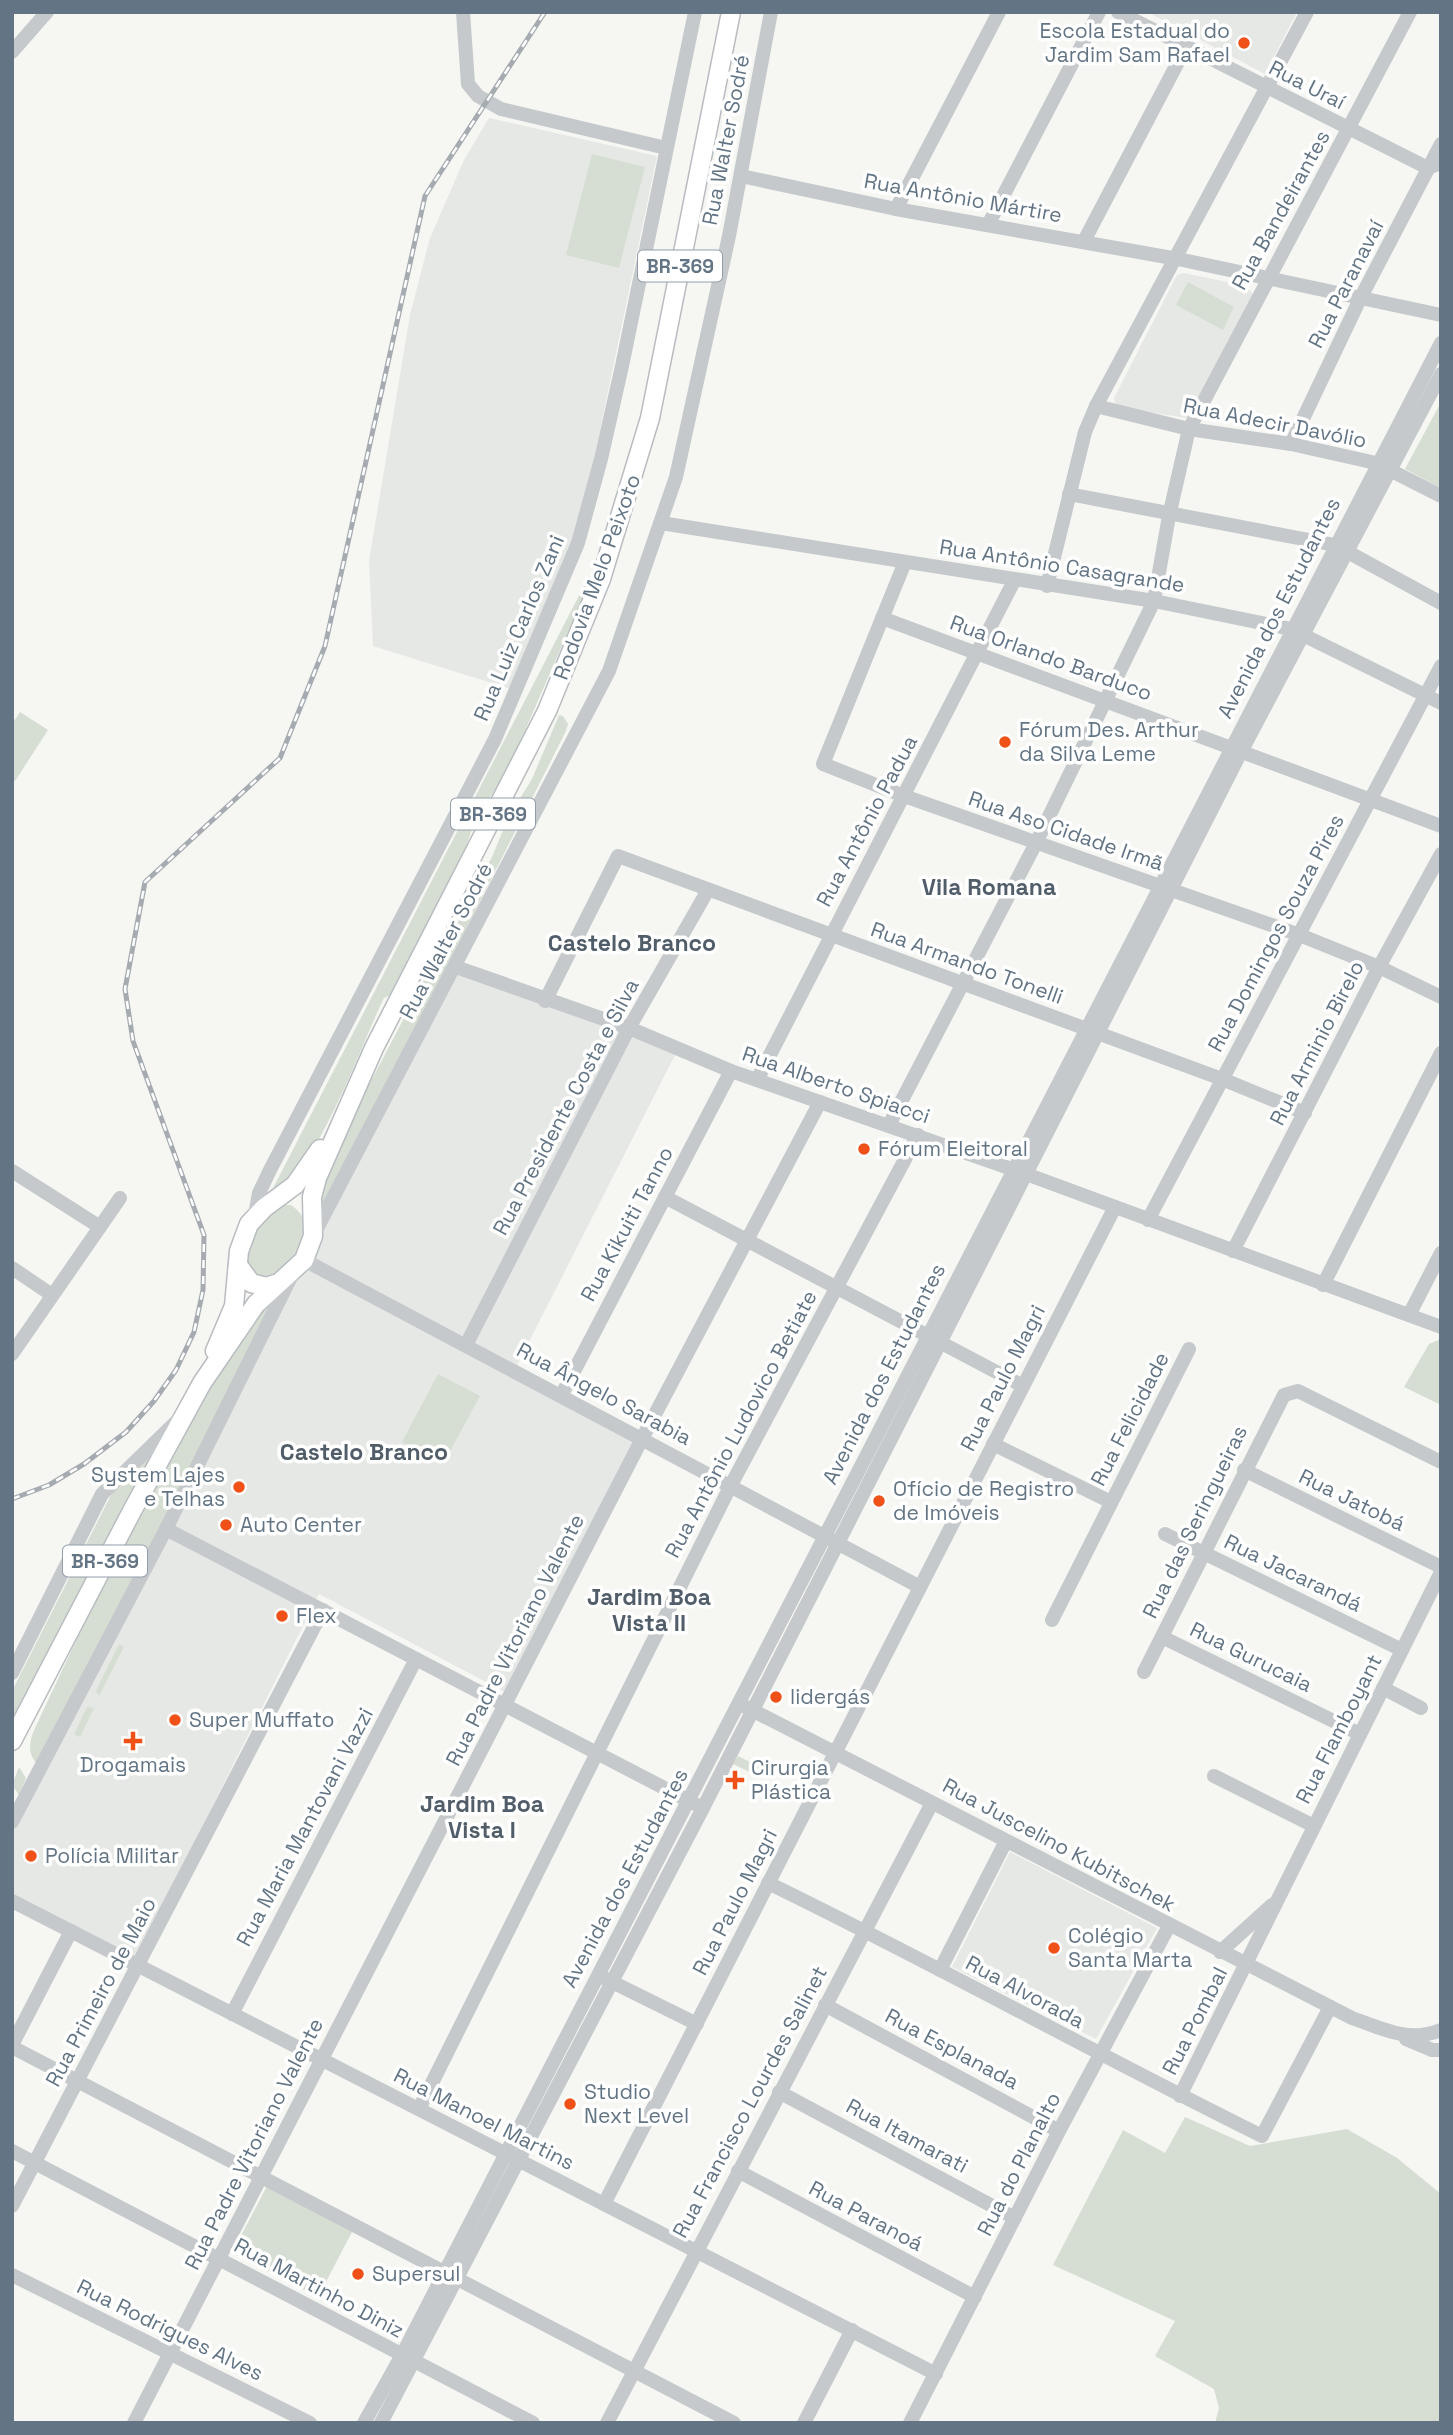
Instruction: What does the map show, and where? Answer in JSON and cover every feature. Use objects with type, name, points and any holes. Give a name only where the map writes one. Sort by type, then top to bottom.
[{"type":"main road","name":"Rodovia Melo Peixoto","points":[[12,1741],[202,1383],[256,1304],[275,1284],[298,1267],[313,1227],[312,1197],[317,1178],[373,1048],[547,711],[601,579],[650,418],[731,12]]},
{"type":"main road","name":"Rodovia Melo Peixoto","points":[[202,1383],[234,1306],[243,1236],[255,1215],[295,1185],[350,1102]]},
{"type":"main road","points":[[279,1197],[298,1199],[313,1227]]},
{"type":"main road","points":[[238,1265],[251,1283],[267,1287],[275,1284]]},
{"type":"street","points":[[12,52],[47,12]]},
{"type":"street","points":[[463,12],[468,84],[488,103],[666,148]]},
{"type":"street","name":"Rua Luiz Carlos Zani","points":[[255,1215],[259,1193],[270,1170],[495,739],[578,543],[604,446],[695,12]]},
{"type":"street","name":"Rua Walter Sodré","points":[[313,1227],[456,967],[609,671],[661,523],[697,390],[771,12]]},
{"type":"street","points":[[896,209],[999,12]]},
{"type":"street","points":[[989,223],[1100,12]]},
{"type":"street","name":"Rua Uraí","points":[[1118,12],[1348,130],[1435,165]]},
{"type":"street","points":[[1047,586],[1085,432],[1096,406],[1178,259],[1307,12]]},
{"type":"street","name":"Rua Bandeirantes","points":[[889,1125],[1036,843],[1154,601],[1169,516],[1189,429],[1410,12]]},
{"type":"street","points":[[1084,241],[1186,47]]},
{"type":"street","name":"Rua Paranavaí","points":[[1291,444],[1360,299],[1435,165],[1441,144]]},
{"type":"street","name":"Rua Antônio Mártire","points":[[741,176],[896,209],[989,223],[1178,259],[1441,315]]},
{"type":"street","name":"Avenida dos Estudantes","points":[[364,2423],[408,2358],[452,2276],[1235,750],[1341,548],[1390,470],[1427,385],[1441,343]]},
{"type":"street","name":"Avenida dos Estudantes","points":[[1341,548],[1376,463],[1427,385],[1441,373]]},
{"type":"street","name":"Rua Adecir Davólio","points":[[1096,406],[1189,429],[1291,444],[1376,463],[1441,496]]},
{"type":"street","points":[[1069,495],[1341,548],[1441,603]]},
{"type":"street","name":"Rua Antônio Casagrande","points":[[661,523],[1014,581],[1154,601],[1297,631],[1441,703]]},
{"type":"street","points":[[882,618],[905,562]]},
{"type":"street","name":"Rua Antônio Padua","points":[[757,1080],[1014,581]]},
{"type":"street","name":"Rua Orlando Barduco","points":[[882,618],[1105,699],[1441,827]]},
{"type":"street","name":"Rua Aso Cidade Irmã","points":[[882,618],[823,764],[904,796],[1297,934],[1379,967]]},
{"type":"street","name":"Rua Domingos Souza Pires","points":[[1148,1220],[1441,666]]},
{"type":"street","name":"Rua Arminio Birelo","points":[[1233,1251],[1379,967],[1441,855]]},
{"type":"street","name":"Rua Armando Tonelli","points":[[545,1001],[614,859],[618,856],[961,985],[1223,1079],[1306,1113]]},
{"type":"street","name":"Rua Presidente Costa e Silva","points":[[466,1345],[629,1028],[708,890]]},
{"type":"street","name":"Rua Alberto Spiacci","points":[[456,967],[545,1001],[629,1028],[731,1071],[918,1135],[1441,1327]]},
{"type":"street","points":[[1379,967],[1441,997]]},
{"type":"street","points":[[1323,1285],[1441,1052]]},
{"type":"street","name":"Rua Kikuiti Tanno","points":[[561,1396],[731,1071]]},
{"type":"street","name":"Rua Padre Vitoriano Valente","points":[[134,2423],[643,1437],[820,1102]]},
{"type":"street","name":"Rua Antônio Ludovico Betiate","points":[[419,2109],[732,1485],[918,1135]]},
{"type":"street","points":[[12,1171],[100,1227]]},
{"type":"street","points":[[665,1197],[1023,1386]]},
{"type":"street","points":[[12,1354],[120,1198]]},
{"type":"street","name":"Rua Paulo Magri","points":[[604,2204],[1115,1207]]},
{"type":"street","points":[[1409,1315],[1441,1253]]},
{"type":"street","points":[[12,1822],[166,1529],[298,1267]]},
{"type":"street","name":"Rua Ângelo Sarabia","points":[[298,1267],[466,1345],[920,1587]]},
{"type":"street","points":[[12,1268],[52,1296]]},
{"type":"street","name":"Rua Felicidade","points":[[1052,1620],[1189,1349]]},
{"type":"street","name":"Rua das Seringueiras","points":[[1144,1672],[1278,1401],[1287,1393],[1298,1391],[1441,1462]]},
{"type":"street","points":[[12,1673],[102,1494],[184,1415]]},
{"type":"street","points":[[993,1444],[1111,1502]]},
{"type":"street","name":"Rua Jatobá","points":[[1244,1470],[1441,1570]]},
{"type":"street","points":[[166,1529],[696,1804]]},
{"type":"street","name":"Rua Jacarandá","points":[[1165,1534],[1402,1650]]},
{"type":"street","name":"Rua Flamboyant","points":[[1273,1904],[1441,1570]]},
{"type":"street","name":"Rua Primeiro de Maio","points":[[12,2206],[323,1610]]},
{"type":"street","name":"Rua Gurucaia","points":[[1162,1637],[1360,1734]]},
{"type":"street","name":"Rua Maria Mantovani Vazzi","points":[[232,2014],[416,1659]]},
{"type":"street","points":[[1383,1688],[1421,1708]]},
{"type":"street","name":"Rua Juscelino Kubitschek","points":[[746,1707],[1330,2007],[1397,2035],[1423,2036],[1441,2030]]},
{"type":"street","points":[[1214,1776],[1314,1826]]},
{"type":"street","name":"Rua Francisco Lourdes Salinet","points":[[607,2423],[932,1802]]},
{"type":"street","points":[[940,1970],[1006,1841]]},
{"type":"street","name":"Rua Alvorada","points":[[768,1883],[864,1930],[1100,2056],[1262,2136],[1330,2007]]},
{"type":"street","name":"Rua Manoel Martins","points":[[12,1901],[936,2374]]},
{"type":"street","points":[[1220,1952],[1273,1904]]},
{"type":"street","name":"Rua Pombal","points":[[1180,2096],[1241,1962],[1263,1930],[1273,1904]]},
{"type":"street","name":"Rua do Planalto","points":[[911,2422],[1059,2131],[1169,1926]]},
{"type":"street","points":[[71,1931],[12,2046],[734,2423]]},
{"type":"street","points":[[604,1978],[696,2024]]},
{"type":"street","name":"Rua Esplanada","points":[[825,2005],[1059,2131]]},
{"type":"street","points":[[1397,2035],[1436,2050]]},
{"type":"street","name":"Rua Itamarati","points":[[779,2092],[1015,2218]]},
{"type":"street","name":"Rua Martinho Diniz","points":[[12,2151],[533,2423]]},
{"type":"street","name":"Rua Paranoá","points":[[738,2171],[975,2297]]},
{"type":"street","name":"Rua Rodrigues Alves","points":[[12,2275],[310,2423]]},
{"type":"street","points":[[804,2423],[852,2330]]},
{"type":"street","name":"Avenida dos Estudantes","points":[[382,2423],[408,2358]]},
{"type":"shaded area","name":"Escola Estadual do Jardim Sam Rafael","points":[[1147,12],[1297,12],[1265,74]]},
{"type":"shaded area","points":[[489,118],[657,156],[585,502],[574,537],[511,689],[373,646],[369,561],[410,315],[430,238],[464,160]]},
{"type":"shaded area","points":[[592,154],[645,167],[619,268],[566,255]]},
{"type":"shaded area","points":[[1184,273],[1246,286],[1253,294],[1187,418],[1116,407],[1114,398],[1177,275]]},
{"type":"shaded area","points":[[1188,282],[1234,307],[1223,330],[1176,305]]},
{"type":"shaded area","points":[[1441,402],[1441,488],[1405,469]]},
{"type":"shaded area","points":[[584,586],[588,586],[506,774],[472,829],[461,862],[391,995],[384,998],[336,1107],[304,1164],[287,1183],[271,1192]]},
{"type":"shaded area","points":[[20,712],[48,730],[15,781],[12,779],[12,724]]},
{"type":"shaded area","points":[[559,715],[563,716],[568,724],[566,731],[322,1214],[316,1207],[322,1182],[347,1127],[492,857],[508,818],[532,779]]},
{"type":"shaded area","points":[[456,968],[676,1053],[512,1375],[637,1441],[505,1692],[319,1594],[136,1958],[12,1896],[12,1827]]},
{"type":"shaded area","points":[[281,1205],[291,1205],[301,1215],[306,1225],[306,1236],[295,1257],[270,1283],[247,1271],[247,1260],[255,1234]]},
{"type":"shaded area","points":[[293,1275],[37,1764],[30,1747],[35,1728],[130,1526],[202,1383],[256,1308]]},
{"type":"shaded area","points":[[1441,1339],[1441,1405],[1404,1387],[1429,1344]]},
{"type":"shaded area","points":[[438,1374],[480,1396],[443,1464],[402,1442]]},
{"type":"shaded area","points":[[171,1433],[12,1731],[12,1691],[116,1485]]},
{"type":"shaded area","points":[[119,1644],[124,1647],[99,1696],[96,1691]]},
{"type":"shaded area","points":[[87,1707],[94,1708],[80,1737],[74,1734]]},
{"type":"shaded area","points":[[738,1756],[762,1768],[758,1776],[733,1764]]},
{"type":"shaded area","points":[[19,1767],[26,1778],[19,1795],[12,1785]]},
{"type":"shaded area","name":"Colégio Santa Marta","points":[[1010,1852],[1157,1928],[1096,2039],[952,1967]]},
{"type":"shaded area","points":[[1185,2117],[1250,2146],[1347,2129],[1397,2158],[1441,2194],[1441,2423],[1215,2423],[1219,2408],[1214,2389],[1155,2356],[1175,2321],[1053,2265],[1123,2130],[1165,2153]]},
{"type":"shaded area","points":[[267,2186],[353,2230],[318,2297],[232,2253]]},
{"type":"railway","points":[[12,1499],[49,1485],[84,1464],[126,1432],[154,1401],[176,1370],[194,1332],[203,1290],[204,1235],[133,1041],[125,989],[145,882],[280,758],[325,646],[425,196],[545,12]]},
{"type":"place","name":"Escola Estadual do Jardim Sam Rafael","points":[[1244,43]]},
{"type":"place","name":"Fórum Des. Arthur da Silva Leme","points":[[1005,742]]},
{"type":"place","name":"Fórum Eleitoral","points":[[864,1149]]},
{"type":"place","name":"System Lajes e Telhas","points":[[239,1487]]},
{"type":"place","name":"Ofício de Registro de Imóveis","points":[[879,1501]]},
{"type":"place","name":"Auto Center","points":[[226,1525]]},
{"type":"place","name":"Flex","points":[[282,1616]]},
{"type":"place","name":"lidergás","points":[[776,1697]]},
{"type":"place","name":"Super Muffato","points":[[175,1720]]},
{"type":"place","name":"Drogamais","points":[[133,1741]]},
{"type":"place","name":"Cirurgia Plástica","points":[[735,1780]]},
{"type":"place","name":"Polícia Militar","points":[[31,1856]]},
{"type":"place","name":"Colégio Santa Marta","points":[[1054,1948]]},
{"type":"place","name":"Studio Next Level","points":[[570,2104]]},
{"type":"place","name":"Supersul","points":[[358,2274]]},
{"type":"district","name":"Vila Romana","points":[[989,887]]},
{"type":"district","name":"Castelo Branco","points":[[632,943]]},
{"type":"district","name":"Castelo Branco","points":[[364,1452]]},
{"type":"district","name":"Jardim Boa Vista II","points":[[649,1610]]},
{"type":"district","name":"Jardim Boa Vista I","points":[[482,1817]]}]
